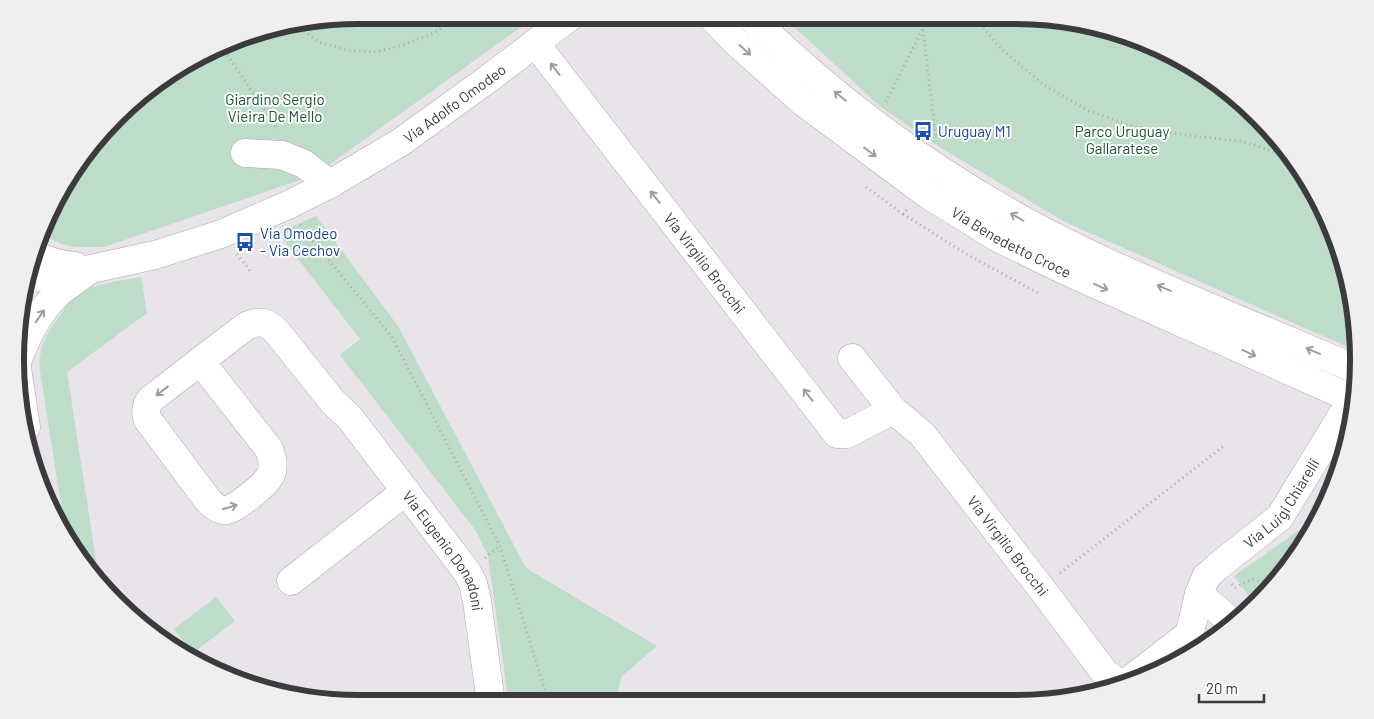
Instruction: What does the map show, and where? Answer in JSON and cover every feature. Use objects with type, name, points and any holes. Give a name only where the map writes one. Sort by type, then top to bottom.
[{"type":"street","name":"Via Adolfo Omodeo","points":[[34,278],[154,255],[221,234],[288,205],[330,184],[401,142],[560,24]]},
{"type":"street","name":"Via Benedetto Croce","points":[[719,24],[803,102],[930,196],[1000,239],[1068,272],[1348,393]]},
{"type":"street","name":"Via Benedetto Croce","points":[[758,24],[811,72],[875,123],[937,168],[981,196],[1088,253],[1156,285],[1350,367]]},
{"type":"street","name":"Via Virgilio Brocchi","points":[[535,43],[837,434],[847,434],[893,410]]},
{"type":"street","points":[[245,153],[282,155],[304,164],[330,184]]},
{"type":"street","points":[[40,258],[63,265],[91,268]]},
{"type":"street","name":"Via Adolfo Omodeo","points":[[24,342],[41,314],[59,293],[91,268]]},
{"type":"street","name":"Via Eugenio Donadoni","points":[[200,361],[246,326],[253,323],[263,322],[270,325],[277,332],[332,401],[350,418],[464,567],[473,583],[477,601],[489,695]]},
{"type":"street","name":"Via Virgilio Brocchi","points":[[852,358],[893,410],[922,434],[1105,673],[1114,680]]},
{"type":"street","points":[[200,361],[269,449],[273,458],[271,475],[266,481],[243,502],[227,510],[212,505],[148,420],[146,414],[146,407],[151,399],[200,361]]},
{"type":"street","name":"Via Luigi Chiarelli","points":[[1143,670],[1188,635],[1199,594],[1206,577],[1280,517],[1346,411]]},
{"type":"street","points":[[291,581],[406,491]]},
{"type":"street","points":[[1199,594],[1228,619]]},
{"type":"path","points":[[300,29],[319,42],[348,50],[376,52],[403,45],[434,33],[447,24]]},
{"type":"path","points":[[884,106],[926,24]]},
{"type":"path","points":[[980,24],[1001,50],[1044,85],[1088,111],[1132,126],[1255,145],[1284,159]]},
{"type":"path","points":[[923,30],[936,145]]},
{"type":"path","points":[[225,52],[282,135]]},
{"type":"path","points":[[866,187],[903,214],[968,255],[1038,292]]},
{"type":"path","points":[[903,214],[908,208]]},
{"type":"path","points":[[296,220],[392,337],[500,546],[547,695]]},
{"type":"path","points":[[235,251],[250,271]]},
{"type":"path","points":[[1041,588],[1225,445]]},
{"type":"path","points":[[484,559],[500,546]]},
{"type":"path","points":[[1216,567],[1235,588],[1252,579],[1266,583]]},
{"type":"green space","name":"Giardino Sergio Vieira De Mello","points":[[338,24],[525,24],[315,175],[104,247],[64,245],[48,236],[58,211],[80,173],[107,138],[155,93],[211,58],[273,35]]},
{"type":"green space","name":"Parco Uruguay Gallaratese","points":[[791,24],[1036,24],[1101,35],[1163,58],[1201,80],[1236,107],[1267,138],[1294,173],[1325,231],[1339,273],[1344,294],[1350,348],[1065,222],[936,145],[881,107]]},
{"type":"green space","points":[[316,216],[398,326],[526,568],[657,646],[621,677],[617,695],[508,695],[488,556],[476,531],[340,355],[360,339],[278,233]]},
{"type":"green space","points":[[141,277],[147,313],[67,372],[97,569],[80,546],[63,516],[40,371],[40,360],[41,351],[48,333],[70,301],[85,290],[103,284]]},
{"type":"green space","points":[[1306,525],[1281,564],[1251,598],[1234,576]]},
{"type":"green space","points":[[216,597],[235,621],[195,652],[189,649],[174,629]]},
{"type":"place","name":"Uruguay M1","points":[[923,131]]},
{"type":"place","name":"Via Omodeo - Via Cechov","points":[[245,242]]}]
